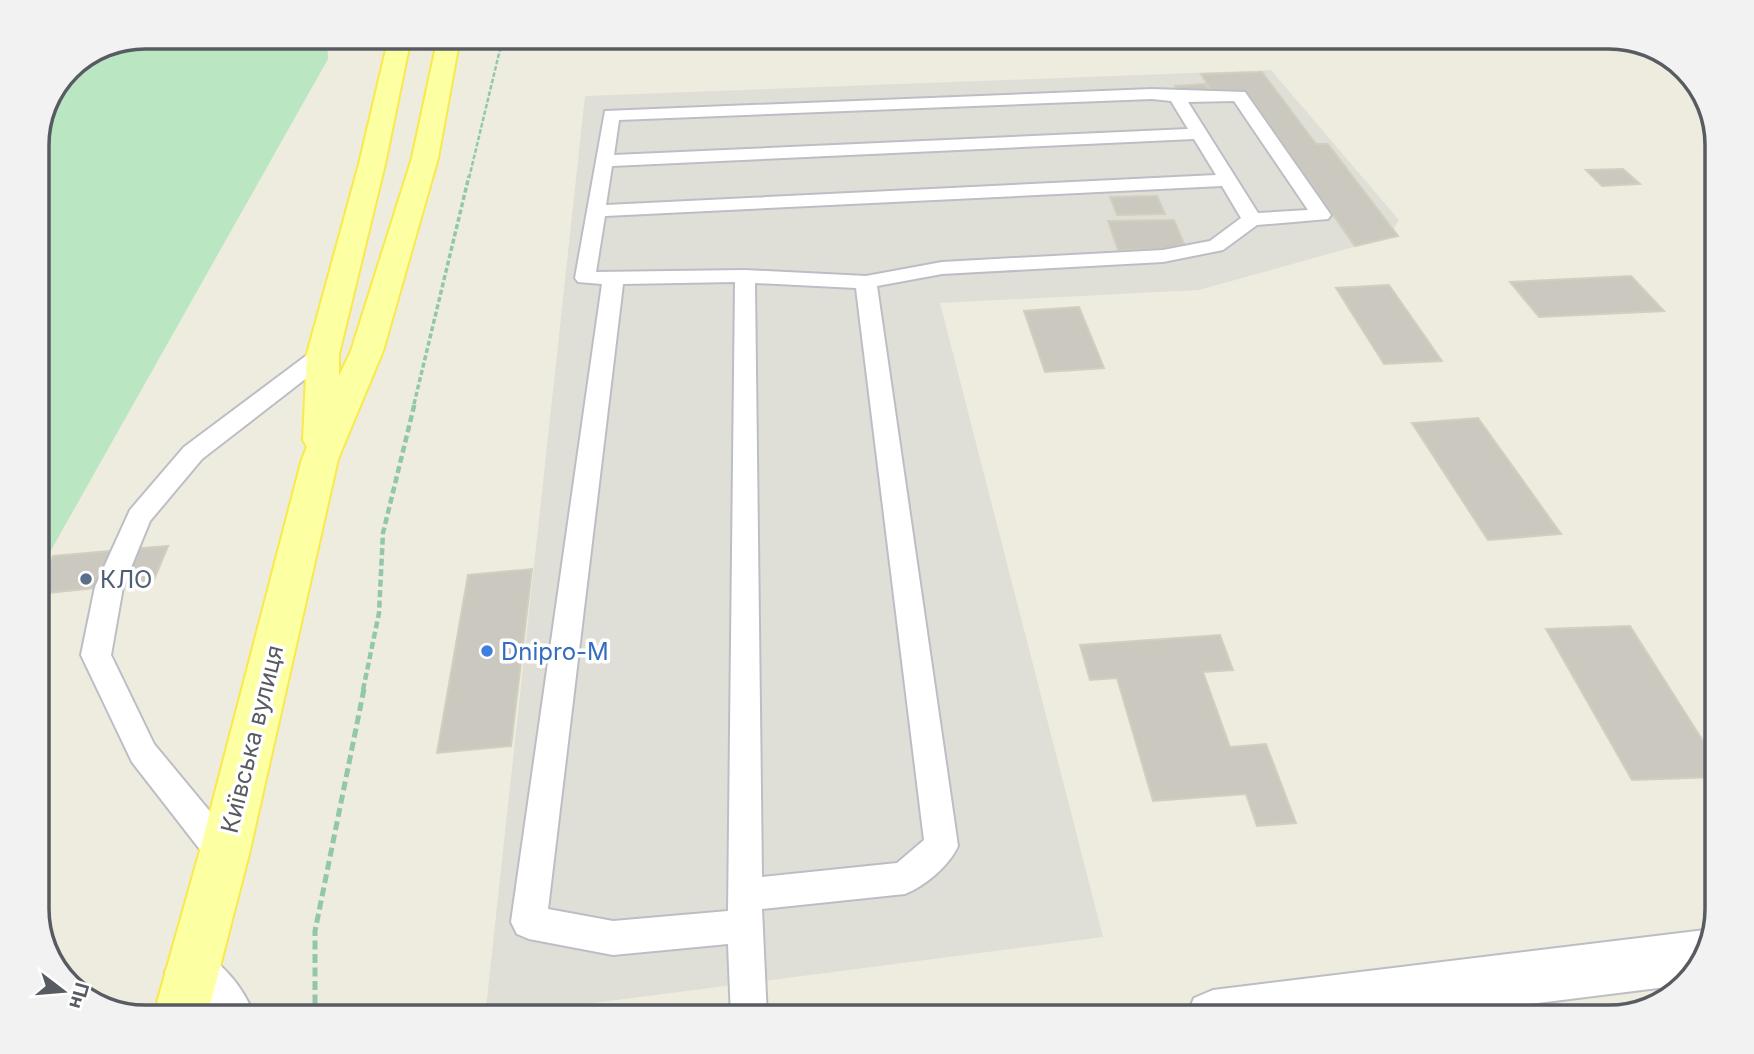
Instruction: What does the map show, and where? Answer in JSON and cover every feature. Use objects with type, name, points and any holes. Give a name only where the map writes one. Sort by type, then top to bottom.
[{"type":"main road","name":"Київська вулиця","points":[[320,459],[323,354],[397,49]]},
{"type":"main road","name":"Київська вулиця","points":[[186,995],[224,854],[320,459],[367,351],[425,158],[447,49]]},
{"type":"street","points":[[1389,1005],[1691,958]]},
{"type":"street","points":[[186,995],[205,1005]]},
{"type":"lane","points":[[1152,94],[1177,97],[1239,96],[1321,215],[1252,219],[1216,246],[1163,256],[942,268],[866,282],[745,276],[585,278],[611,115],[1152,94]]},
{"type":"lane","points":[[1177,97],[1252,219]]},
{"type":"lane","points":[[604,161],[1199,134]]},
{"type":"lane","points":[[596,211],[1228,180]]},
{"type":"lane","points":[[613,276],[529,922],[613,938],[745,926]]},
{"type":"lane","points":[[745,276],[745,926],[748,1005]]},
{"type":"lane","points":[[745,895],[905,878],[941,846],[866,282]]},
{"type":"lane","points":[[224,854],[143,753],[96,655],[108,587],[139,517],[193,453],[323,354]]},
{"type":"path","points":[[315,1005],[315,931],[379,613],[383,533],[500,49]]},
{"type":"shaded area","points":[[1271,70],[1399,220],[1389,237],[1199,290],[940,303],[1103,937],[578,1005],[486,1005],[585,96]]},
{"type":"green space","points":[[328,49],[328,59],[49,554],[49,138],[59,102],[69,86],[97,62],[132,50]]},
{"type":"building","points":[[1262,72],[1316,144],[1328,144],[1398,236],[1355,246],[1246,91],[1213,93],[1201,74]]},
{"type":"building","points":[[1205,84],[1211,92],[1181,94],[1175,86]]},
{"type":"building","points":[[1623,169],[1640,184],[1602,186],[1586,170]]},
{"type":"building","points":[[1157,196],[1165,214],[1117,215],[1110,197]]},
{"type":"building","points":[[1174,220],[1186,248],[1118,250],[1108,221]]},
{"type":"building","points":[[1631,276],[1664,311],[1539,317],[1510,282]]},
{"type":"building","points":[[1389,285],[1442,361],[1384,364],[1336,288]]},
{"type":"building","points":[[1079,307],[1104,368],[1045,372],[1024,311]]},
{"type":"building","points":[[1478,418],[1561,534],[1488,540],[1412,423]]},
{"type":"building","points":[[168,546],[153,582],[49,593],[49,566],[53,556]]},
{"type":"building","points":[[532,569],[511,746],[437,753],[468,575]]},
{"type":"building","points":[[1630,626],[1705,744],[1705,777],[1632,780],[1546,629]]},
{"type":"building","points":[[1220,635],[1233,670],[1203,672],[1230,747],[1266,744],[1296,823],[1257,826],[1246,794],[1153,801],[1117,678],[1090,680],[1080,645]]},
{"type":"place","name":"КЛО","points":[[86,579]]},
{"type":"place","name":"Dnipro-M","points":[[487,651]]}]
